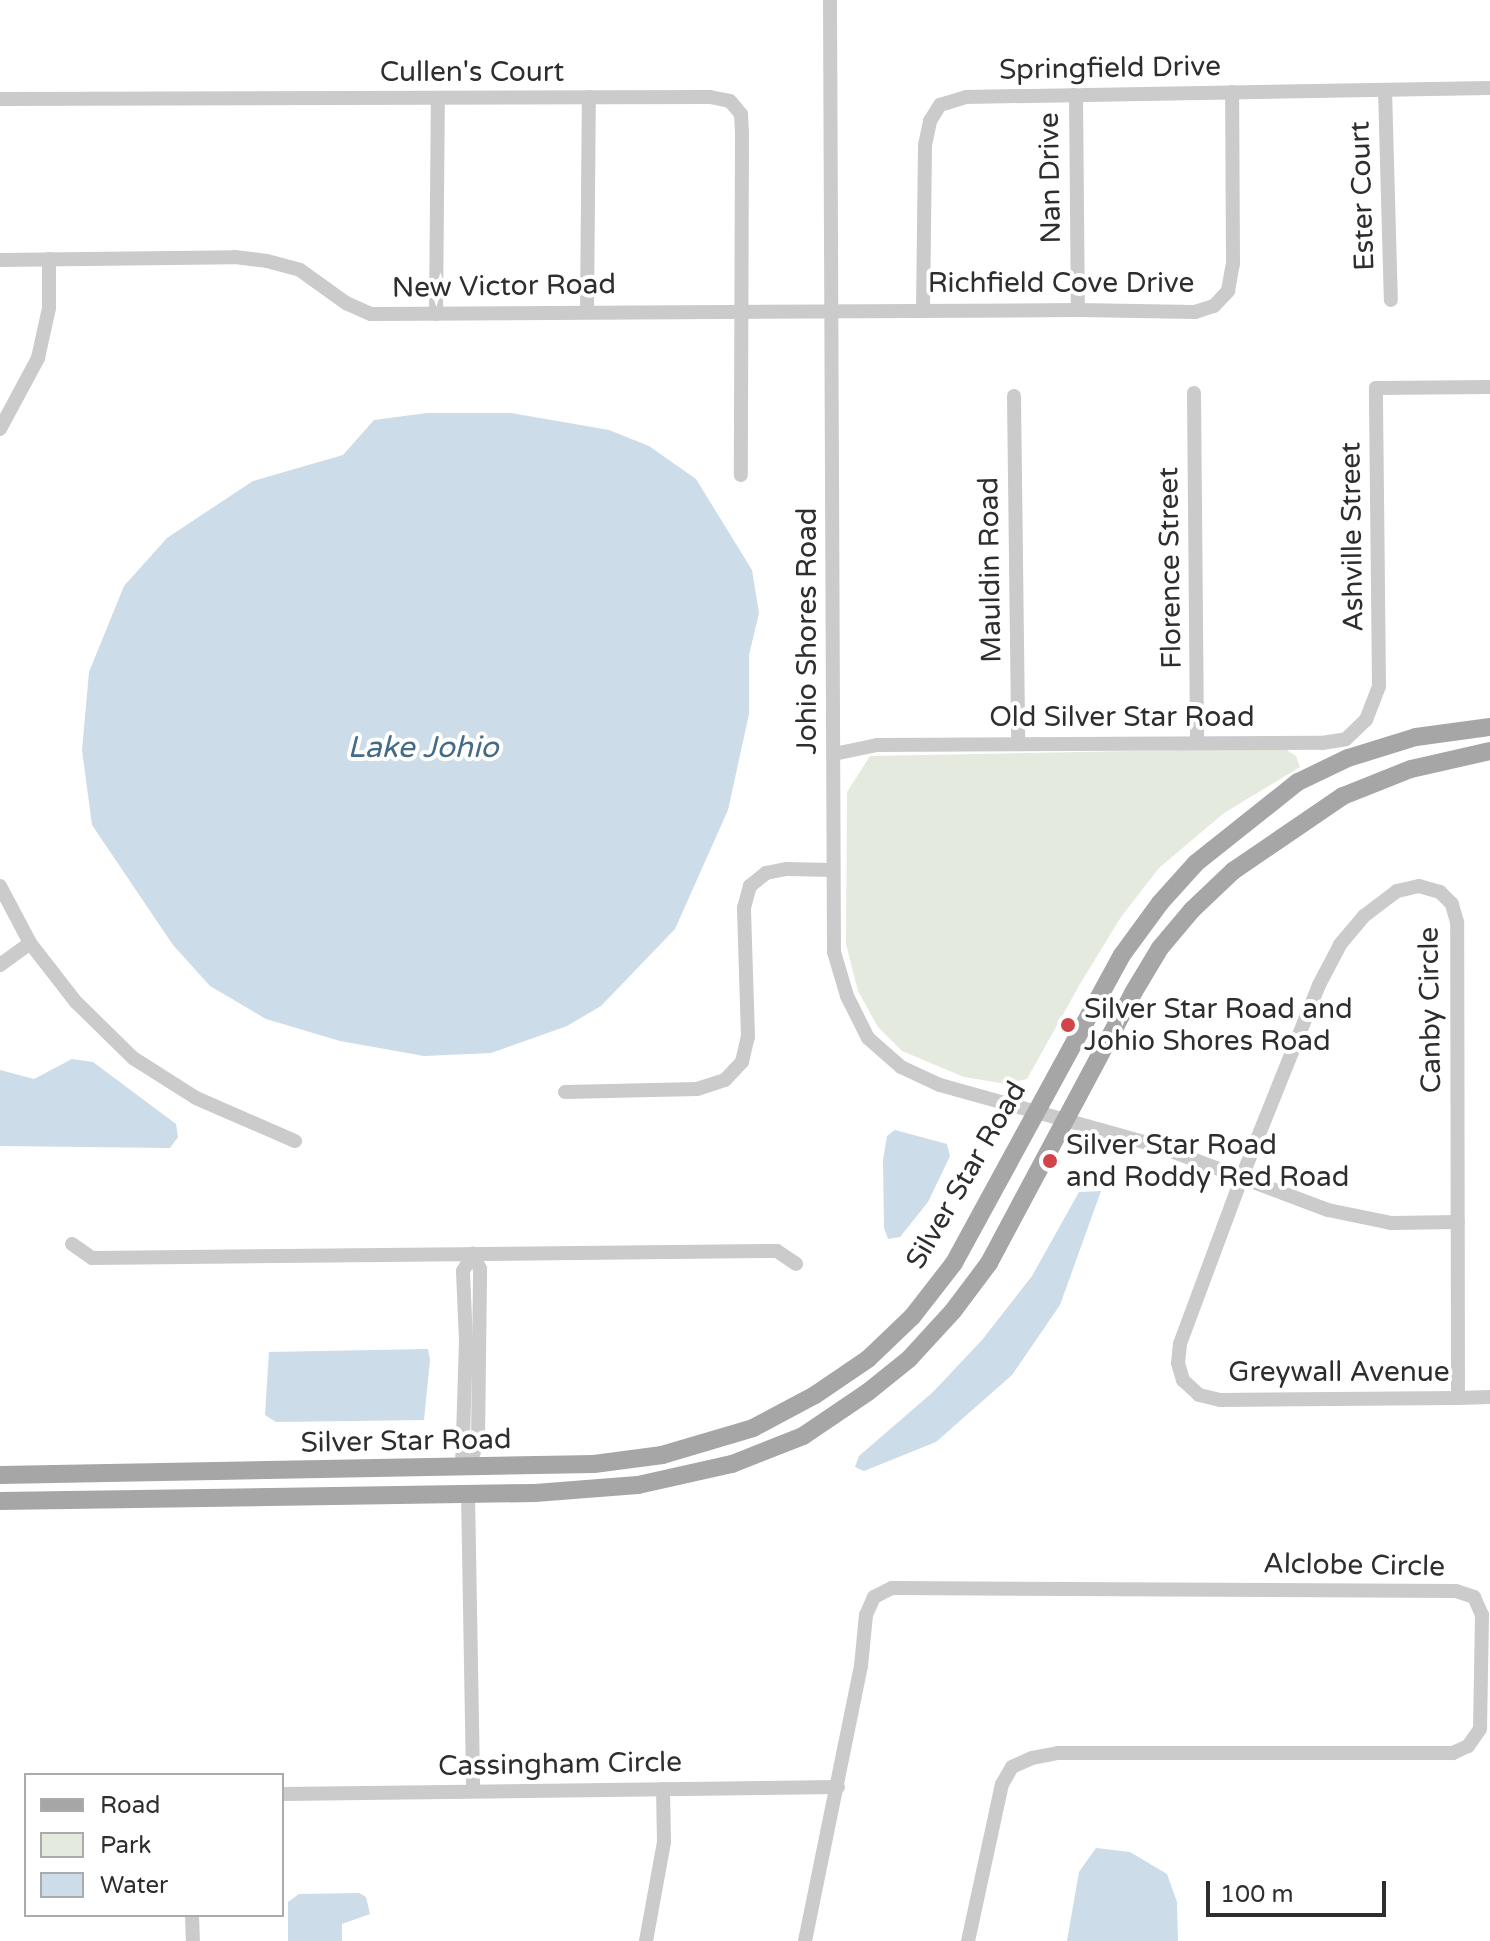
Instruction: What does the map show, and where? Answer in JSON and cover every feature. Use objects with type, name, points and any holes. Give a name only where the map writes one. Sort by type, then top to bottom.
[{"type":"main road","name":"Silver Star Road","points":[[9,1475],[594,1464],[662,1455],[753,1428],[815,1395],[868,1359],[912,1317],[954,1263],[1122,955],[1160,903],[1227,837],[1298,782],[1348,758],[1416,737],[1490,727]]},
{"type":"main road","name":"Silver Star Road","points":[[0,1501],[535,1493],[638,1485],[732,1464],[803,1436],[868,1392],[909,1359],[953,1311],[989,1263],[1160,948],[1192,910],[1233,871],[1291,827],[1343,796],[1411,769],[1490,751]]},
{"type":"main road","points":[[468,1493],[497,1476],[639,1468],[662,1455]]},
{"type":"main road","points":[[295,1496],[298,1484],[424,1483],[452,1480],[465,1468]]},
{"type":"main road","points":[[0,1485],[8,1485],[9,1475]]},
{"type":"street","name":"Johio Shores Road","points":[[830,0],[834,952],[847,996],[868,1038],[901,1067],[940,1085],[1155,1145],[1360,1219],[1391,1223],[1458,1222]]},
{"type":"street","name":"Springfield Drive","points":[[923,310],[925,145],[930,121],[940,105],[966,97],[1490,88]]},
{"type":"street","name":"Ester Court","points":[[1385,90],[1391,300]]},
{"type":"street","name":"Richfield Cove Drive","points":[[831,311],[1195,312],[1214,306],[1228,291],[1233,264],[1232,92]]},
{"type":"street","name":"Nan Drive","points":[[1076,94],[1078,310]]},
{"type":"street","points":[[587,311],[589,97]]},
{"type":"street","name":"Cullen's Court","points":[[0,99],[710,97],[730,101],[741,114],[741,475]]},
{"type":"street","points":[[436,314],[438,98]]},
{"type":"street","name":"New Victor Road","points":[[0,260],[246,258],[300,270],[346,303],[371,314],[831,311]]},
{"type":"street","points":[[0,429],[38,358],[49,308],[49,259]]},
{"type":"street","name":"Ashville Street","points":[[1379,686],[1376,388],[1490,387]]},
{"type":"street","name":"Florence Street","points":[[1194,393],[1197,742]]},
{"type":"street","name":"Mauldin Road","points":[[1014,396],[1018,743]]},
{"type":"street","name":"Old Silver Star Road","points":[[834,754],[877,745],[1322,743],[1346,739],[1366,720],[1379,686]]},
{"type":"street","points":[[565,1092],[697,1089],[725,1080],[742,1062],[748,1037],[744,908],[750,886],[766,873],[787,869],[832,870]]},
{"type":"street","points":[[0,886],[30,943],[76,1002],[133,1058],[196,1098],[295,1141]]},
{"type":"street","name":"Canby Circle","points":[[1180,1344],[1242,1177],[1319,985],[1340,945],[1364,916],[1397,891],[1419,886],[1440,892],[1452,904],[1457,922],[1458,1398]]},
{"type":"street","points":[[0,965],[30,943]]},
{"type":"street","points":[[72,1244],[92,1258],[777,1251],[796,1264]]},
{"type":"street","points":[[465,1468],[478,1441],[472,1361],[480,1269],[473,1254]]},
{"type":"street","name":"Greywall Avenue","points":[[1180,1344],[1178,1363],[1183,1380],[1199,1395],[1220,1400],[1490,1397]]},
{"type":"street","points":[[468,1493],[473,1791]]},
{"type":"street","name":"Alclobe Circle","points":[[838,1787],[861,1666],[866,1615],[874,1597],[892,1588],[1456,1591],[1474,1597],[1482,1615],[1480,1729],[1468,1746],[1453,1753],[1058,1753],[1032,1758],[1012,1767],[1002,1784],[968,1941]]},
{"type":"street","points":[[805,1941],[838,1787]]},
{"type":"street","name":"Cassingham Circle","points":[[284,1794],[838,1787]]},
{"type":"street","points":[[646,1941],[663,1855],[663,1789]]},
{"type":"street","points":[[192,1917],[193,1941]]},
{"type":"green space","points":[[1284,748],[1296,756],[1300,767],[1224,813],[1159,868],[1121,917],[1027,1079],[1006,1084],[964,1077],[902,1051],[878,1027],[858,991],[846,944],[847,792],[870,756]]},
{"type":"water","name":"Lake Johio","points":[[427,413],[511,413],[609,430],[649,446],[696,479],[752,570],[759,613],[749,655],[749,714],[728,810],[675,929],[601,1006],[567,1026],[491,1053],[424,1056],[340,1041],[266,1019],[210,986],[173,945],[92,825],[82,750],[89,672],[124,586],[167,538],[253,481],[343,455],[374,420]]},
{"type":"water","points":[[72,1059],[93,1062],[176,1124],[178,1137],[170,1148],[0,1146],[0,1070],[34,1079]]},
{"type":"water","points":[[895,1130],[947,1144],[950,1156],[928,1202],[900,1237],[888,1239],[884,1228],[883,1160],[887,1136]]},
{"type":"water","points":[[1101,1191],[1060,1305],[1012,1375],[936,1442],[864,1471],[855,1467],[859,1456],[933,1392],[982,1340],[1032,1276],[1079,1192]]},
{"type":"water","points":[[428,1349],[430,1360],[424,1420],[276,1422],[265,1415],[269,1352]]},
{"type":"water","points":[[1096,1848],[1130,1852],[1167,1874],[1177,1902],[1178,1941],[1067,1941],[1079,1872]]},
{"type":"water","points":[[359,1893],[366,1897],[370,1914],[342,1924],[342,1941],[288,1941],[288,1902],[299,1894]]},
{"type":"place","name":"Silver Star Road and Johio Shores Road","points":[[1068,1025]]},
{"type":"place","name":"Silver Star Road and Roddy Red Road","points":[[1050,1161]]}]
